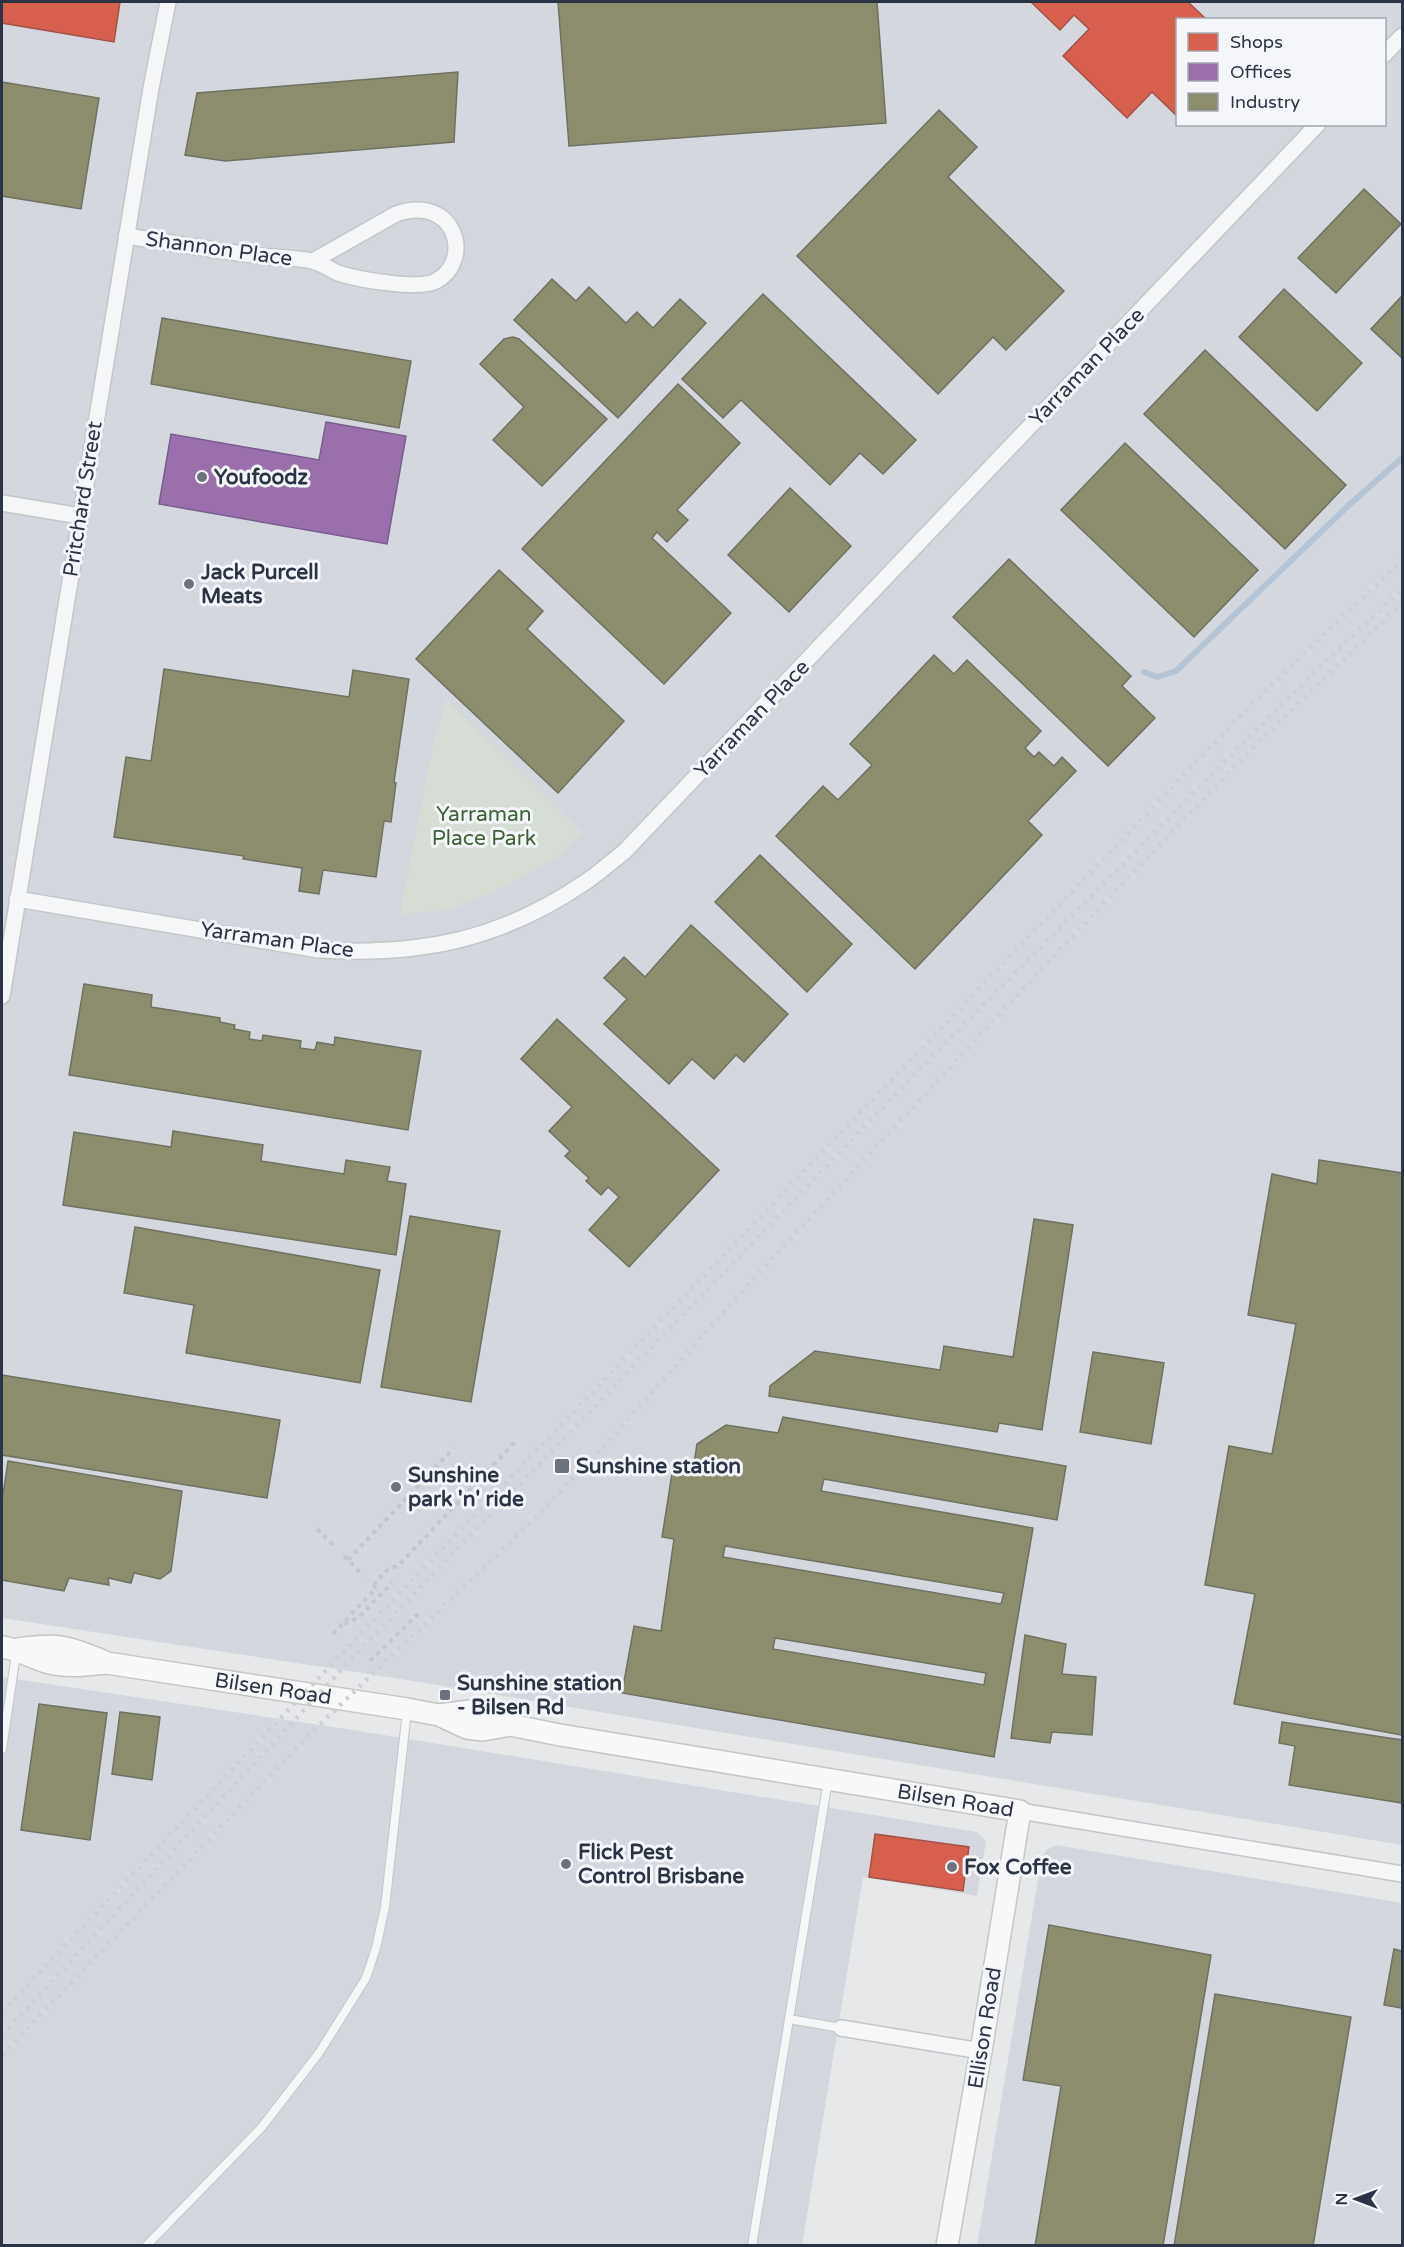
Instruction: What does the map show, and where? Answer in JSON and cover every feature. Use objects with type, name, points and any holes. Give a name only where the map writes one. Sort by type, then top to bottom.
[{"type":"street","name":"Pritchard Street","points":[[2,996],[150,88],[168,2]]},
{"type":"street","points":[[1386,53],[1402,36]]},
{"type":"street","name":"Yarraman Place","points":[[17,899],[320,950],[356,952],[413,949],[462,940],[506,926],[549,906],[586,882],[624,852],[1316,126]]},
{"type":"street","name":"Shannon Place","points":[[126,236],[252,255],[313,261],[340,274],[404,285],[435,282],[446,274],[454,256],[456,243],[453,228],[446,218],[423,209],[410,209],[396,214],[313,261]]},
{"type":"street","points":[[2,503],[80,516]]},
{"type":"street","name":"Bilsen Road","points":[[9,1648],[46,1662],[72,1666],[107,1663],[407,1709],[439,1715],[467,1728],[483,1730],[510,1725],[1402,1874]]},
{"type":"street","name":"Ellison Road","points":[[946,2246],[981,2051],[1020,1811]]},
{"type":"street","points":[[841,2028],[981,2051]]},
{"type":"lane","points":[[2,1749],[9,1648]]},
{"type":"lane","points":[[146,2246],[261,2128],[319,2052],[366,1978],[376,1948],[385,1907],[407,1709]]},
{"type":"lane","points":[[752,2246],[828,1779]]},
{"type":"lane","points":[[789,2019],[841,2028]]},
{"type":"path","points":[[333,1634],[376,1588],[371,1583],[389,1568],[398,1566],[516,1441]]},
{"type":"path","points":[[361,1573],[346,1558],[454,1448]]},
{"type":"path","points":[[317,1529],[336,1548]]},
{"type":"path","points":[[340,1625],[358,1618],[392,1583]]},
{"type":"path","points":[[370,1661],[422,1611]]},
{"type":"shaded area","points":[[2,2],[1402,2],[1402,1845],[401,1679],[2,1618]]},
{"type":"shaded area","points":[[2,1677],[353,1730],[977,1832],[986,1841],[977,1896],[863,1877],[802,2245],[2,2245]]},
{"type":"shaded area","points":[[1056,1845],[1402,1903],[1402,2245],[977,2246],[1042,1856],[1047,1849]]},
{"type":"green space","name":"Yarraman Place Park","points":[[446,699],[582,833],[559,856],[505,887],[449,910],[400,914],[433,746]]},
{"type":"building: Shops","points":[[2,2],[120,2],[114,42],[2,23]]},
{"type":"building: Shops","points":[[1031,2],[1188,2],[1205,18],[1176,18],[1176,115],[1152,92],[1127,118],[1063,56],[1089,29],[1074,15],[1060,30]]},
{"type":"building: Shops","points":[[875,1834],[969,1847],[963,1891],[869,1877]]},
{"type":"building: Offices","points":[[326,422],[406,436],[387,544],[159,504],[171,434],[319,460]]},
{"type":"building: Industry","points":[[558,2],[877,2],[886,123],[569,146]]},
{"type":"building: Industry","points":[[458,72],[454,142],[225,161],[185,155],[197,93]]},
{"type":"building: Industry","points":[[2,82],[99,98],[81,209],[2,196]]},
{"type":"building: Industry","points":[[939,110],[977,147],[948,177],[1064,291],[1006,350],[993,337],[938,394],[797,256]]},
{"type":"building: Industry","points":[[1364,189],[1401,224],[1336,293],[1298,258]]},
{"type":"building: Industry","points":[[552,279],[576,301],[589,287],[626,323],[637,312],[653,328],[680,299],[706,323],[618,418],[514,320]]},
{"type":"building: Industry","points":[[1284,289],[1362,363],[1317,411],[1239,337]]},
{"type":"building: Industry","points":[[763,294],[916,440],[883,474],[860,453],[830,485],[741,400],[723,418],[682,379]]},
{"type":"building: Industry","points":[[1402,296],[1402,358],[1371,329]]},
{"type":"building: Industry","points":[[162,318],[411,361],[399,428],[151,384]]},
{"type":"building: Industry","points":[[513,337],[519,339],[607,419],[542,486],[493,440],[524,407],[480,364],[504,339]]},
{"type":"building: Industry","points":[[1205,350],[1346,485],[1285,549],[1144,414]]},
{"type":"building: Industry","points":[[678,384],[740,443],[677,510],[688,520],[667,542],[657,532],[652,538],[731,613],[664,684],[522,549]]},
{"type":"building: Industry","points":[[1125,443],[1258,570],[1194,637],[1061,510]]},
{"type":"building: Industry","points":[[790,488],[851,546],[789,612],[728,555]]},
{"type":"building: Industry","points":[[1009,559],[1131,676],[1122,686],[1155,718],[1108,766],[953,617]]},
{"type":"building: Industry","points":[[499,570],[543,611],[527,629],[624,721],[558,793],[416,659]]},
{"type":"building: Industry","points":[[934,655],[954,674],[967,660],[1041,731],[1025,748],[1034,757],[1039,752],[1054,766],[1062,757],[1076,771],[1028,821],[1042,835],[915,969],[776,836],[823,786],[838,800],[872,765],[850,744]]},
{"type":"building: Industry","points":[[164,669],[349,697],[353,670],[409,679],[394,782],[396,783],[391,822],[384,821],[376,877],[323,870],[319,894],[299,891],[302,868],[243,859],[244,856],[114,837],[126,757],[151,761]]},
{"type":"building: Industry","points":[[760,855],[852,944],[807,992],[715,902]]},
{"type":"building: Industry","points":[[691,925],[788,1014],[744,1062],[736,1055],[714,1079],[692,1059],[669,1084],[604,1024],[627,999],[604,978],[624,957],[645,977]]},
{"type":"building: Industry","points":[[84,984],[152,995],[151,1007],[220,1018],[220,1022],[235,1025],[234,1029],[250,1032],[249,1039],[262,1041],[263,1035],[301,1041],[300,1048],[315,1050],[317,1042],[334,1045],[335,1037],[421,1051],[408,1130],[69,1075]]},
{"type":"building: Industry","points":[[557,1019],[719,1170],[629,1267],[589,1230],[619,1197],[608,1187],[601,1195],[586,1181],[589,1178],[565,1156],[570,1151],[549,1131],[572,1107],[521,1059]]},
{"type":"building: Industry","points":[[173,1131],[263,1145],[261,1161],[344,1174],[346,1160],[390,1167],[387,1181],[406,1184],[396,1255],[63,1205],[74,1132],[171,1147]]},
{"type":"building: Industry","points":[[1319,1160],[1402,1173],[1402,1735],[1234,1704],[1255,1594],[1205,1585],[1229,1446],[1272,1454],[1296,1324],[1248,1315],[1272,1174],[1317,1184]]},
{"type":"building: Industry","points":[[410,1216],[500,1231],[471,1402],[381,1387]]},
{"type":"building: Industry","points":[[1034,1219],[1073,1225],[1042,1430],[999,1423],[997,1432],[769,1396],[770,1386],[815,1351],[940,1370],[944,1346],[1013,1357]]},
{"type":"building: Industry","points":[[135,1227],[380,1270],[360,1383],[186,1353],[194,1305],[124,1293]]},
{"type":"building: Industry","points":[[1093,1352],[1164,1363],[1151,1444],[1080,1432]]},
{"type":"building: Industry","points":[[2,1375],[280,1420],[267,1498],[2,1455]]},
{"type":"building: Industry","points":[[783,1417],[1066,1466],[1057,1520],[824,1479],[821,1491],[1033,1528],[994,1757],[622,1693],[634,1626],[661,1631],[674,1539],[662,1537],[673,1467],[693,1470],[697,1444],[726,1425],[778,1433]],"holes":[[[725,1546],[1004,1593],[1001,1604],[723,1557]],[[775,1638],[986,1673],[984,1685],[773,1649]]]},
{"type":"building: Industry","points":[[8,1461],[182,1491],[171,1571],[160,1579],[134,1573],[131,1583],[108,1578],[109,1585],[69,1578],[64,1591],[2,1580],[2,1501]]},
{"type":"building: Industry","points":[[1025,1635],[1066,1644],[1062,1674],[1096,1677],[1092,1735],[1052,1732],[1050,1743],[1011,1738]]},
{"type":"building: Industry","points":[[39,1704],[107,1713],[90,1840],[21,1830]]},
{"type":"building: Industry","points":[[120,1712],[160,1717],[152,1780],[112,1774]]},
{"type":"building: Industry","points":[[1282,1722],[1402,1740],[1402,1803],[1289,1785],[1295,1746],[1279,1743]]},
{"type":"building: Industry","points":[[1049,1925],[1211,1955],[1163,2246],[1035,2246],[1061,2086],[1023,2080]]},
{"type":"building: Industry","points":[[1394,1949],[1402,1951],[1402,2008],[1384,2005]]},
{"type":"building: Industry","points":[[1215,1994],[1351,2017],[1313,2246],[1174,2246]]},
{"type":"waterway","points":[[1144,672],[1157,677],[1176,671],[1349,505],[1402,458]]},
{"type":"railway","points":[[2,2012],[349,1646],[1249,707],[1402,560]]},
{"type":"railway","points":[[2,2035],[358,1652],[922,1067],[1241,745],[1337,650],[1402,590]]},
{"type":"railway","points":[[2,2055],[311,1733],[522,1531],[606,1444],[746,1287],[1035,976],[1256,744],[1402,603]]},
{"type":"place","name":"Youfoodz","points":[[202,477]]},
{"type":"place","name":"Jack Purcell Meats","points":[[189,584]]},
{"type":"place","name":"Sunshine station","points":[[562,1466]]},
{"type":"place","name":"Sunshine park 'n' ride","points":[[396,1487]]},
{"type":"place","name":"Sunshine station - Bilsen Rd","points":[[445,1695]]},
{"type":"place","name":"Flick Pest Control Brisbane","points":[[566,1864]]},
{"type":"place","name":"Fox Coffee","points":[[952,1867]]}]
